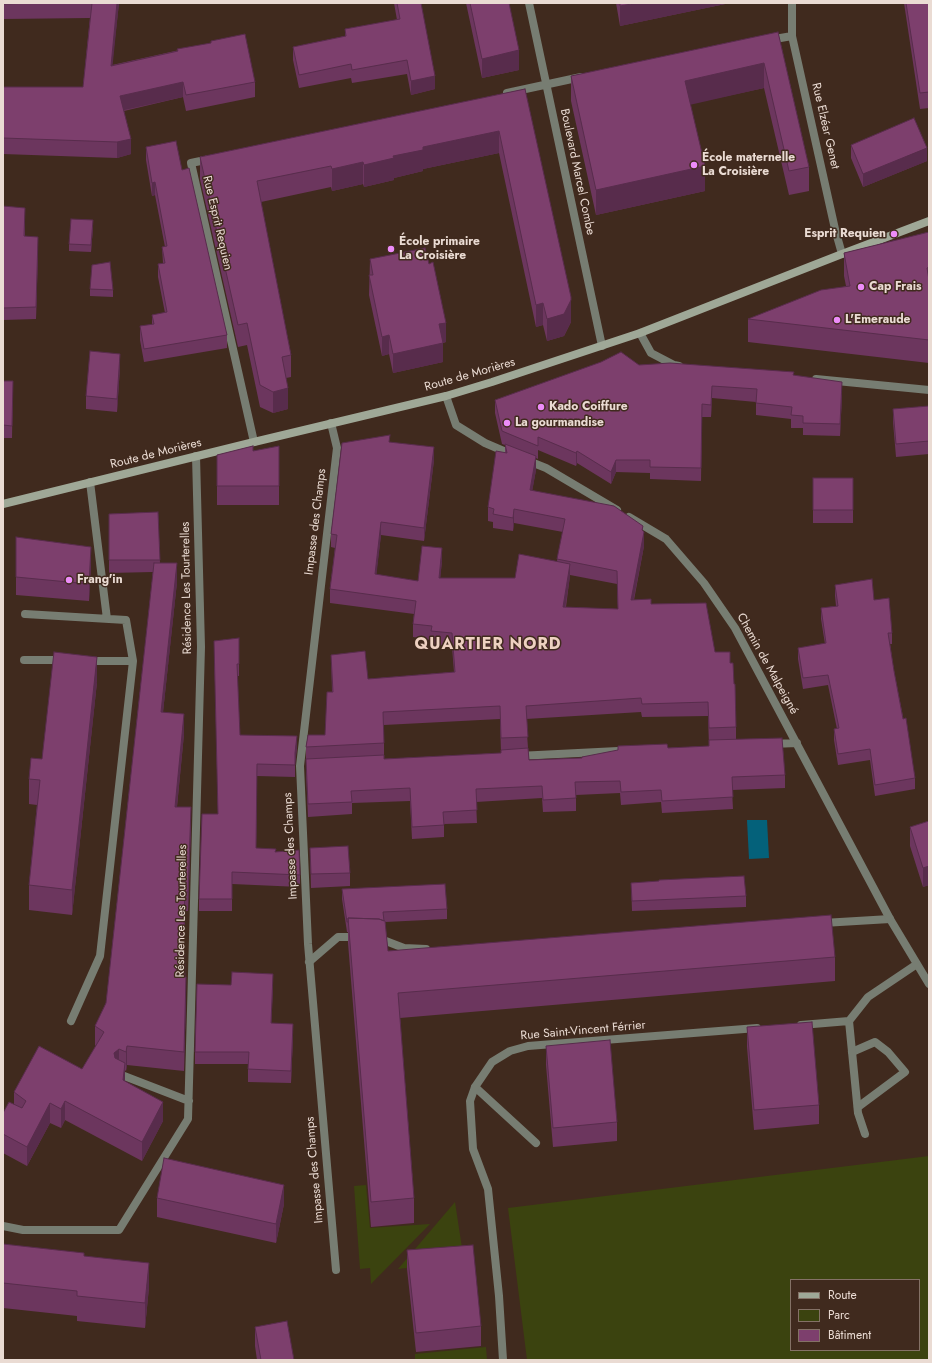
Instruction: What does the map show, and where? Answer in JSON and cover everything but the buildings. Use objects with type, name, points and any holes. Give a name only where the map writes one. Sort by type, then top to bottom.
[{"type":"main road","name":"Route de Morières","points":[[3,504],[446,396],[492,382],[640,333],[929,221]]},
{"type":"street","name":"Boulevard Marcel Combe","points":[[529,3],[602,346]]},
{"type":"street","name":"Rue Elzéar Genet","points":[[792,3],[792,36],[835,229],[842,254]]},
{"type":"street","points":[[761,42],[792,36]]},
{"type":"street","points":[[500,94],[592,75]]},
{"type":"street","name":"Rue Esprit Requien","points":[[222,157],[191,164],[254,442]]},
{"type":"street","points":[[640,333],[651,353],[674,365],[689,367]]},
{"type":"street","points":[[805,378],[929,390]]},
{"type":"street","name":"Chemin de Malpeigné","points":[[446,396],[456,425],[485,443],[546,468],[666,540],[704,583],[735,628],[890,919],[929,984]]},
{"type":"street","name":"Impasse des Champs","points":[[332,423],[337,448],[304,766],[309,962],[336,1270]]},
{"type":"street","name":"Résidence Les Tourterelles","points":[[3,1226],[23,1230],[119,1230],[188,1119],[201,647],[196,456]]},
{"type":"street","points":[[90,482],[107,619]]},
{"type":"street","points":[[24,614],[126,620],[133,661],[100,956],[71,1021]]},
{"type":"street","points":[[24,660],[133,661]]},
{"type":"street","points":[[766,745],[797,743]]},
{"type":"street","points":[[513,756],[623,751]]},
{"type":"street","points":[[818,923],[890,919]]},
{"type":"street","points":[[309,962],[338,937],[380,938],[404,948],[432,950]]},
{"type":"street","points":[[865,1134],[858,1113],[849,1021],[868,997],[917,964]]},
{"type":"street","points":[[794,1025],[849,1021]]},
{"type":"street","name":"Rue Saint-Vincent Férrier","points":[[503,1360],[499,1296],[488,1189],[473,1149],[470,1101],[475,1087],[492,1062],[510,1051],[528,1046],[763,1028]]},
{"type":"street","points":[[852,1052],[875,1042],[888,1052],[905,1072],[858,1107]]},
{"type":"street","points":[[119,1074],[189,1101]]},
{"type":"street","points":[[475,1087],[536,1143]]},
{"type":"green space","points":[[929,1156],[929,1360],[527,1360],[508,1208]]},
{"type":"green space","points":[[366,1185],[370,1228],[430,1224],[371,1284],[370,1268],[360,1269],[354,1186]]},
{"type":"green space","points":[[455,1202],[464,1261],[398,1269]]},
{"type":"green space","points":[[486,1347],[487,1360],[415,1360],[415,1354]]},
{"type":"water","points":[[747,820],[767,820],[769,858],[749,859]]},
{"type":"place","name":"École maternelle La Croisière","points":[[694,165]]},
{"type":"place","name":"Esprit Requien","points":[[894,234]]},
{"type":"place","name":"École primaire La Croisière","points":[[391,249]]},
{"type":"place","name":"Cap Frais","points":[[861,287]]},
{"type":"place","name":"L'Emeraude","points":[[837,320]]},
{"type":"place","name":"Kado Coiffure","points":[[541,407]]},
{"type":"place","name":"La gourmandise","points":[[507,423]]},
{"type":"place","name":"Frang'in","points":[[69,580]]},
{"type":"district","name":"QUARTIER NORD","points":[[488,645]]}]
